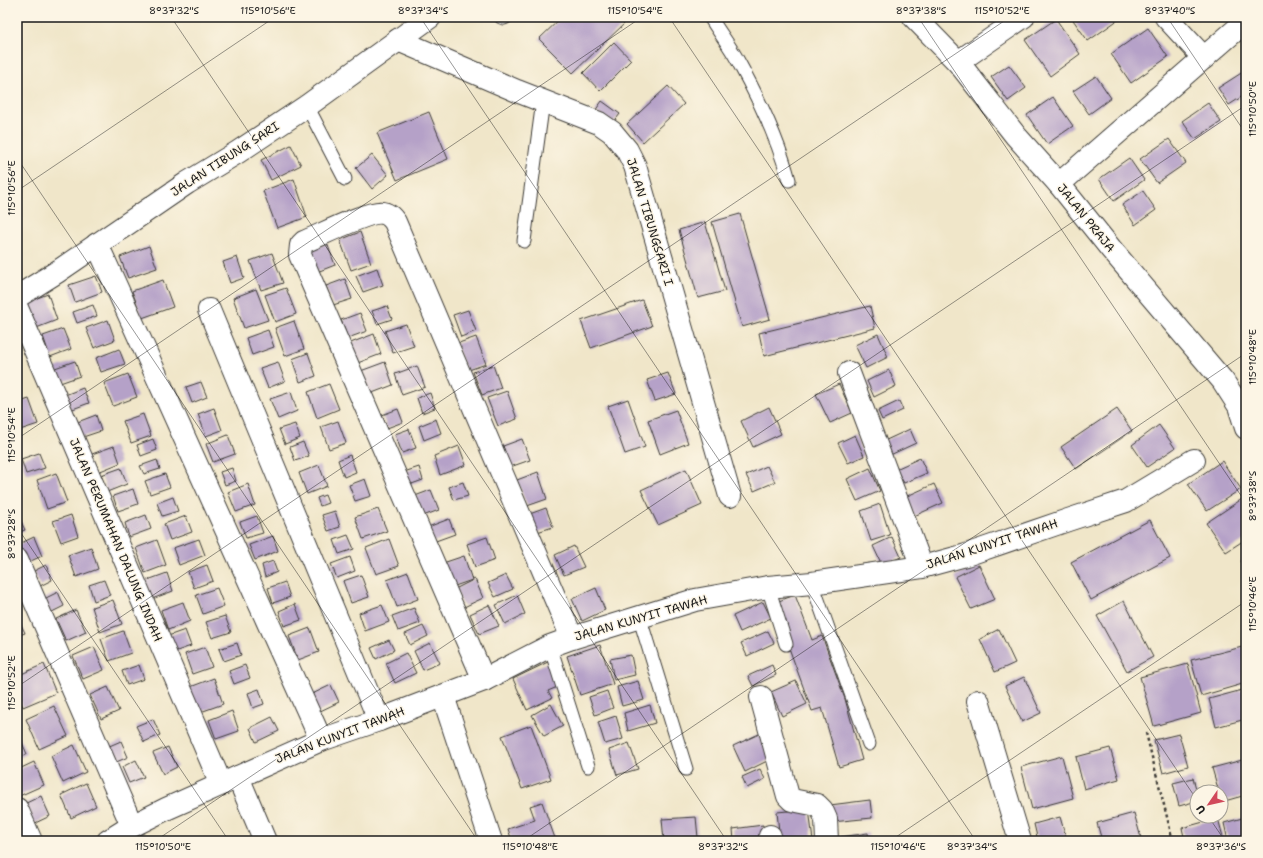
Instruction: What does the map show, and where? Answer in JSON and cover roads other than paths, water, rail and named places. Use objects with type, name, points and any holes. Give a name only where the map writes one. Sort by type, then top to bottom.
[{"type":"street","name":"JALAN TIBUNG SARI","points":[[17,297],[57,272],[187,183],[238,152],[307,106],[430,17]]},
{"type":"street","name":"JALAN PRAJA","points":[[914,17],[958,62],[1016,136],[1059,184],[1112,250],[1223,381],[1239,406],[1246,428]]},
{"type":"street","points":[[958,62],[1023,17]]},
{"type":"street","points":[[1166,17],[1204,58]]},
{"type":"street","points":[[1059,184],[1246,21]]},
{"type":"street","name":"JALAN TIBUNGSARI I","points":[[398,40],[543,102],[599,123],[612,132],[627,150],[635,166],[730,496]]},
{"type":"street","points":[[484,680],[300,255],[301,246],[304,242],[368,214],[383,213],[390,216],[395,222],[572,638]]},
{"type":"street","points":[[97,244],[321,740]]},
{"type":"street","name":"JALAN PERUMAHAN DALUNG INDAH","points":[[17,308],[225,778],[265,841]]},
{"type":"street","points":[[209,310],[379,720]]},
{"type":"street","points":[[849,373],[922,567]]},
{"type":"street","name":"JALAN KUNYIT TAWAH","points":[[108,841],[132,826],[225,778],[321,740],[379,720],[484,680],[550,646],[572,638],[639,616],[695,600],[768,587],[812,583],[922,567],[966,555],[1126,501],[1194,460]]},
{"type":"street","points":[[17,560],[132,826]]},
{"type":"street","points":[[443,696],[491,841]]},
{"type":"street","points":[[761,697],[788,796],[792,800],[817,805],[822,810],[826,819],[828,841]]},
{"type":"street","points":[[978,701],[1020,841]]},
{"type":"street","points":[[17,809],[31,841]]},
{"type":"lane","points":[[501,17],[506,17]]},
{"type":"lane","points":[[710,17],[738,60],[782,155],[789,180]]},
{"type":"lane","points":[[524,241],[543,102]]},
{"type":"lane","points":[[307,106],[345,179]]},
{"type":"lane","points":[[812,583],[869,744]]},
{"type":"lane","points":[[768,587],[786,644]]},
{"type":"lane","points":[[639,616],[686,768]]},
{"type":"lane","points":[[550,646],[588,766]]}]
